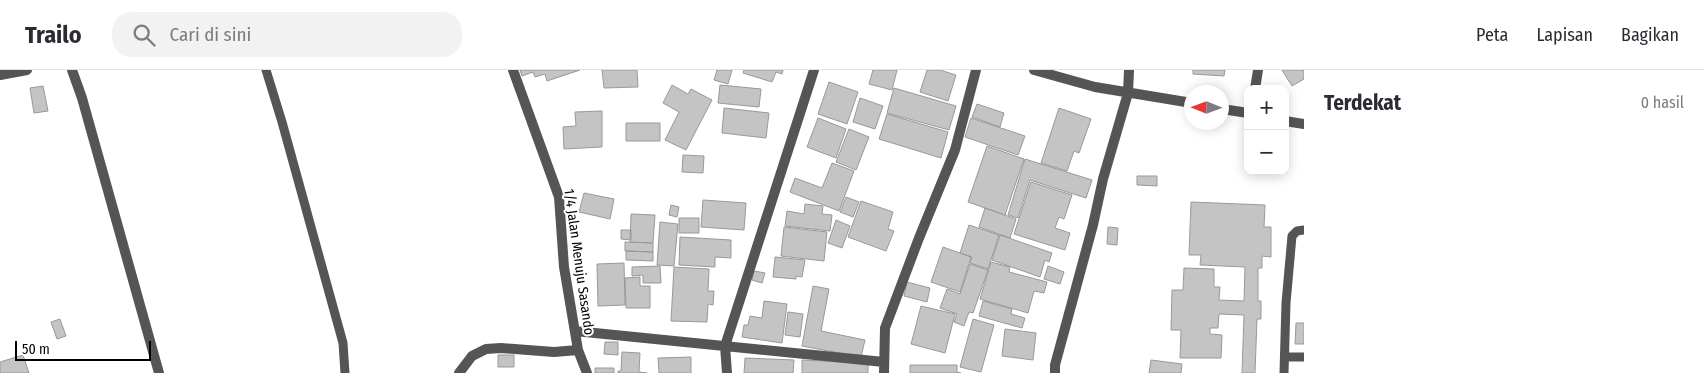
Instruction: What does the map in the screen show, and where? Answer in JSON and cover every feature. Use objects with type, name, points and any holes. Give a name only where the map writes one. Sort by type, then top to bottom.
[{"type":"street","points":[[0,75],[27,70]]},
{"type":"street","points":[[72,70],[82,98],[158,373]]},
{"type":"street","name":"1/4 Jalan Menuju Sasando","points":[[513,70],[559,197],[564,267],[574,331],[578,350],[587,373]]},
{"type":"street","points":[[727,373],[725,346],[814,70]]},
{"type":"street","points":[[574,331],[725,346],[884,368],[885,328],[955,150],[976,70]]},
{"type":"street","points":[[1034,70],[1095,87],[1184,102]]},
{"type":"street","points":[[1055,373],[1055,365],[1093,225],[1103,179],[1128,93],[1130,70]]},
{"type":"street","points":[[1256,85],[1258,70]]},
{"type":"street","points":[[1229,110],[1244,112]]},
{"type":"street","points":[[1289,122],[1304,124]]},
{"type":"street","points":[[459,373],[472,356],[486,349],[501,348],[554,352],[578,350]]},
{"type":"lane","points":[[266,70],[343,343],[345,373]]},
{"type":"lane","points":[[1284,373],[1286,303],[1292,236],[1297,231],[1304,230]]},
{"type":"lane","points":[[1285,357],[1304,356]]},
{"type":"building","points":[[520,70],[580,70],[547,81],[545,74],[535,77],[533,72],[522,76]]},
{"type":"building","points":[[602,70],[637,70],[638,87],[604,88]]},
{"type":"building","points":[[717,70],[732,70],[728,84],[714,80]]},
{"type":"building","points":[[744,70],[783,70],[782,74],[776,72],[772,82],[743,73]]},
{"type":"building","points":[[873,70],[897,70],[892,90],[869,84]]},
{"type":"building","points":[[927,70],[940,70],[956,75],[948,101],[920,92]]},
{"type":"building","points":[[1193,70],[1225,70],[1224,76],[1193,74]]},
{"type":"building","points":[[1282,70],[1304,70],[1304,79],[1292,86]]},
{"type":"building","points":[[829,82],[858,92],[847,124],[818,114]]},
{"type":"building","points":[[672,85],[688,94],[691,89],[712,100],[686,150],[665,140],[679,112],[663,103]]},
{"type":"building","points":[[720,85],[761,89],[759,107],[718,103]]},
{"type":"building","points":[[43,86],[48,111],[34,113],[30,88]]},
{"type":"building","points":[[894,88],[956,106],[949,130],[887,113]]},
{"type":"building","points":[[860,98],[883,106],[875,129],[853,122]]},
{"type":"building","points":[[977,104],[1004,113],[1000,127],[972,117]]},
{"type":"building","points":[[724,108],[769,113],[766,138],[722,133]]},
{"type":"building","points":[[1059,108],[1091,119],[1079,153],[1074,151],[1067,171],[1041,163]]},
{"type":"building","points":[[602,111],[602,147],[564,149],[563,127],[576,126],[575,112]]},
{"type":"building","points":[[887,114],[948,132],[941,158],[879,139]]},
{"type":"building","points":[[818,118],[846,129],[836,158],[807,147]]},
{"type":"building","points":[[971,118],[1025,136],[1018,155],[965,137]]},
{"type":"building","points":[[626,123],[660,123],[660,141],[626,141]]},
{"type":"building","points":[[849,129],[869,137],[856,170],[836,162]]},
{"type":"building","points":[[987,146],[1024,159],[1005,215],[968,202]]},
{"type":"building","points":[[683,155],[704,156],[703,173],[682,172]]},
{"type":"building","points":[[1025,159],[1092,180],[1086,198],[1030,180],[1018,218],[1008,215]]},
{"type":"building","points":[[832,163],[854,171],[839,211],[790,192],[795,178],[822,188]]},
{"type":"building","points":[[1137,176],[1157,176],[1157,186],[1137,185]]},
{"type":"building","points":[[1031,182],[1072,195],[1064,219],[1059,217],[1055,228],[1070,233],[1065,250],[1014,234]]},
{"type":"building","points":[[584,193],[614,199],[610,219],[579,212]]},
{"type":"building","points":[[846,197],[859,202],[853,217],[840,212]]},
{"type":"building","points":[[703,200],[746,203],[744,230],[701,227]]},
{"type":"building","points":[[861,201],[893,212],[888,229],[894,231],[886,251],[848,237]]},
{"type":"building","points":[[1191,202],[1265,205],[1264,227],[1271,227],[1271,257],[1262,256],[1262,268],[1258,268],[1258,301],[1261,301],[1261,319],[1257,319],[1255,373],[1242,373],[1244,315],[1219,314],[1218,328],[1210,328],[1210,334],[1222,335],[1221,358],[1180,358],[1181,330],[1171,330],[1172,290],[1183,290],[1184,268],[1214,269],[1214,287],[1220,287],[1219,300],[1244,301],[1245,267],[1200,265],[1201,255],[1189,255]]},
{"type":"building","points":[[805,204],[823,206],[822,214],[832,215],[830,231],[785,226],[787,211],[804,214]]},
{"type":"building","points":[[671,205],[679,207],[677,217],[669,215]]},
{"type":"building","points":[[985,208],[1016,219],[1010,238],[979,227]]},
{"type":"building","points":[[631,214],[655,215],[653,243],[630,242]]},
{"type":"building","points":[[679,218],[699,218],[699,233],[679,233]]},
{"type":"building","points":[[836,220],[850,226],[842,248],[828,243]]},
{"type":"building","points":[[660,222],[678,224],[674,266],[657,265]]},
{"type":"building","points":[[969,225],[999,235],[988,269],[970,263],[972,257],[960,253]]},
{"type":"building","points":[[784,227],[827,232],[824,261],[781,256]]},
{"type":"building","points":[[1108,227],[1118,228],[1117,245],[1107,244]]},
{"type":"building","points":[[621,230],[631,230],[631,240],[621,239]]},
{"type":"building","points":[[1000,235],[1052,253],[1049,262],[1045,260],[1040,277],[992,260]]},
{"type":"building","points":[[680,237],[731,240],[731,258],[715,257],[715,267],[679,265]]},
{"type":"building","points":[[625,242],[653,243],[653,252],[625,251]]},
{"type":"building","points":[[943,247],[971,257],[960,292],[931,282]]},
{"type":"building","points":[[626,251],[653,252],[653,261],[626,260]]},
{"type":"building","points":[[775,257],[805,260],[802,277],[796,276],[796,279],[773,277]]},
{"type":"building","points":[[991,262],[1010,267],[1009,272],[1047,282],[1044,293],[1034,291],[1028,313],[980,299]]},
{"type":"building","points":[[624,263],[625,305],[598,306],[597,264]]},
{"type":"building","points":[[970,264],[988,270],[973,313],[969,312],[964,326],[954,322],[957,314],[940,308],[947,289],[960,294]]},
{"type":"building","points":[[660,266],[661,283],[643,283],[643,275],[632,276],[632,267]]},
{"type":"building","points":[[1048,266],[1064,272],[1060,284],[1044,279]]},
{"type":"building","points":[[674,267],[709,269],[708,291],[714,291],[713,305],[708,304],[707,322],[671,321]]},
{"type":"building","points":[[754,271],[765,273],[762,283],[752,280]]},
{"type":"building","points":[[640,277],[640,286],[650,286],[650,308],[626,308],[625,278]]},
{"type":"building","points":[[907,282],[930,288],[927,302],[904,296]]},
{"type":"building","points":[[813,286],[829,289],[821,331],[865,340],[861,357],[802,346]]},
{"type":"building","points":[[764,301],[787,304],[782,343],[742,337],[744,325],[748,325],[750,316],[762,318]]},
{"type":"building","points":[[983,301],[1012,309],[1011,314],[1025,318],[1022,328],[979,316]]},
{"type":"building","points":[[921,306],[955,314],[945,353],[911,344]]},
{"type":"building","points":[[788,312],[803,314],[800,337],[785,335]]},
{"type":"building","points":[[60,319],[66,336],[57,339],[51,322]]},
{"type":"building","points":[[973,319],[994,325],[981,372],[960,367]]},
{"type":"building","points":[[1296,323],[1304,323],[1304,344],[1295,344]]},
{"type":"building","points":[[1005,329],[1036,333],[1033,360],[1002,356]]},
{"type":"building","points":[[605,342],[618,342],[618,355],[604,354]]},
{"type":"building","points":[[622,352],[640,353],[639,372],[647,373],[618,373],[618,371],[621,371]]},
{"type":"building","points":[[23,355],[29,373],[0,373],[0,362]]},
{"type":"building","points":[[498,355],[514,355],[514,367],[498,367]]},
{"type":"building","points":[[691,357],[691,373],[659,373],[658,358]]},
{"type":"building","points":[[745,358],[794,360],[793,373],[744,373]]},
{"type":"building","points":[[802,360],[868,363],[868,373],[802,373]]},
{"type":"building","points":[[1151,360],[1182,364],[1181,373],[1149,373]]},
{"type":"building","points":[[910,365],[957,365],[957,372],[961,373],[910,373]]},
{"type":"building","points":[[595,368],[614,368],[614,373],[595,373]]}]
